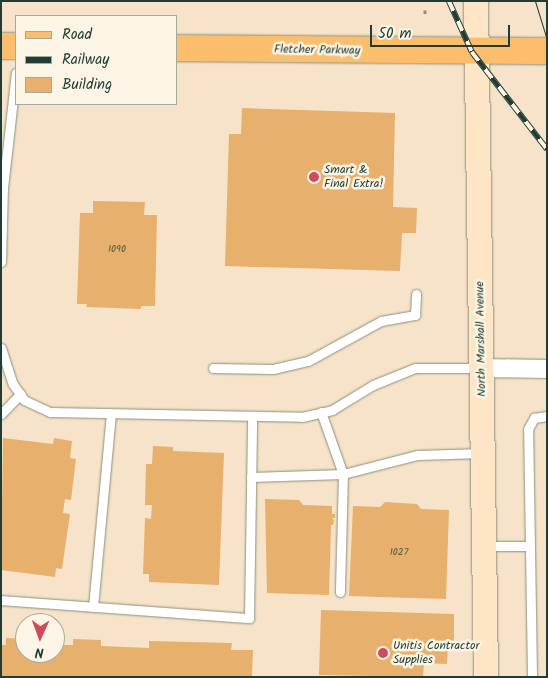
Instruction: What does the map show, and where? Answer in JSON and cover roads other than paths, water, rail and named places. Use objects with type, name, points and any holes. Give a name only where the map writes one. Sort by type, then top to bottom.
[{"type":"main road","name":"North Marshall Avenue","points":[[476,1],[486,677]]},
{"type":"main road","points":[[1,46],[15,46]]},
{"type":"main road","name":"Fletcher Parkway","points":[[178,48],[476,52],[547,51]]},
{"type":"street","points":[[482,368],[547,369]]},
{"type":"lane","points":[[1,262],[3,188],[15,82]]},
{"type":"lane","points":[[213,368],[273,369],[308,361],[381,321],[415,315],[416,294]]},
{"type":"lane","points":[[1,348],[13,384],[24,400],[50,412],[302,417],[332,410],[380,381],[415,368],[482,368]]},
{"type":"lane","points":[[1,414],[20,394]]},
{"type":"lane","points":[[321,412],[343,474],[340,592]]},
{"type":"lane","points":[[92,607],[111,414]]},
{"type":"lane","points":[[1,600],[249,618],[252,416]]},
{"type":"lane","points":[[532,676],[528,429],[534,418],[547,416]]},
{"type":"lane","points":[[251,477],[343,474],[417,455],[483,453]]},
{"type":"lane","points":[[484,546],[530,546]]},
{"type":"tram line","points":[[535,1],[547,40]]},
{"type":"railway","points":[[449,1],[472,52],[547,149]]},
{"type":"place","name":"Smart & Final Extra!","points":[[314,177]]},
{"type":"place","name":"Unitis Contractor Supplies","points":[[383,653]]}]
